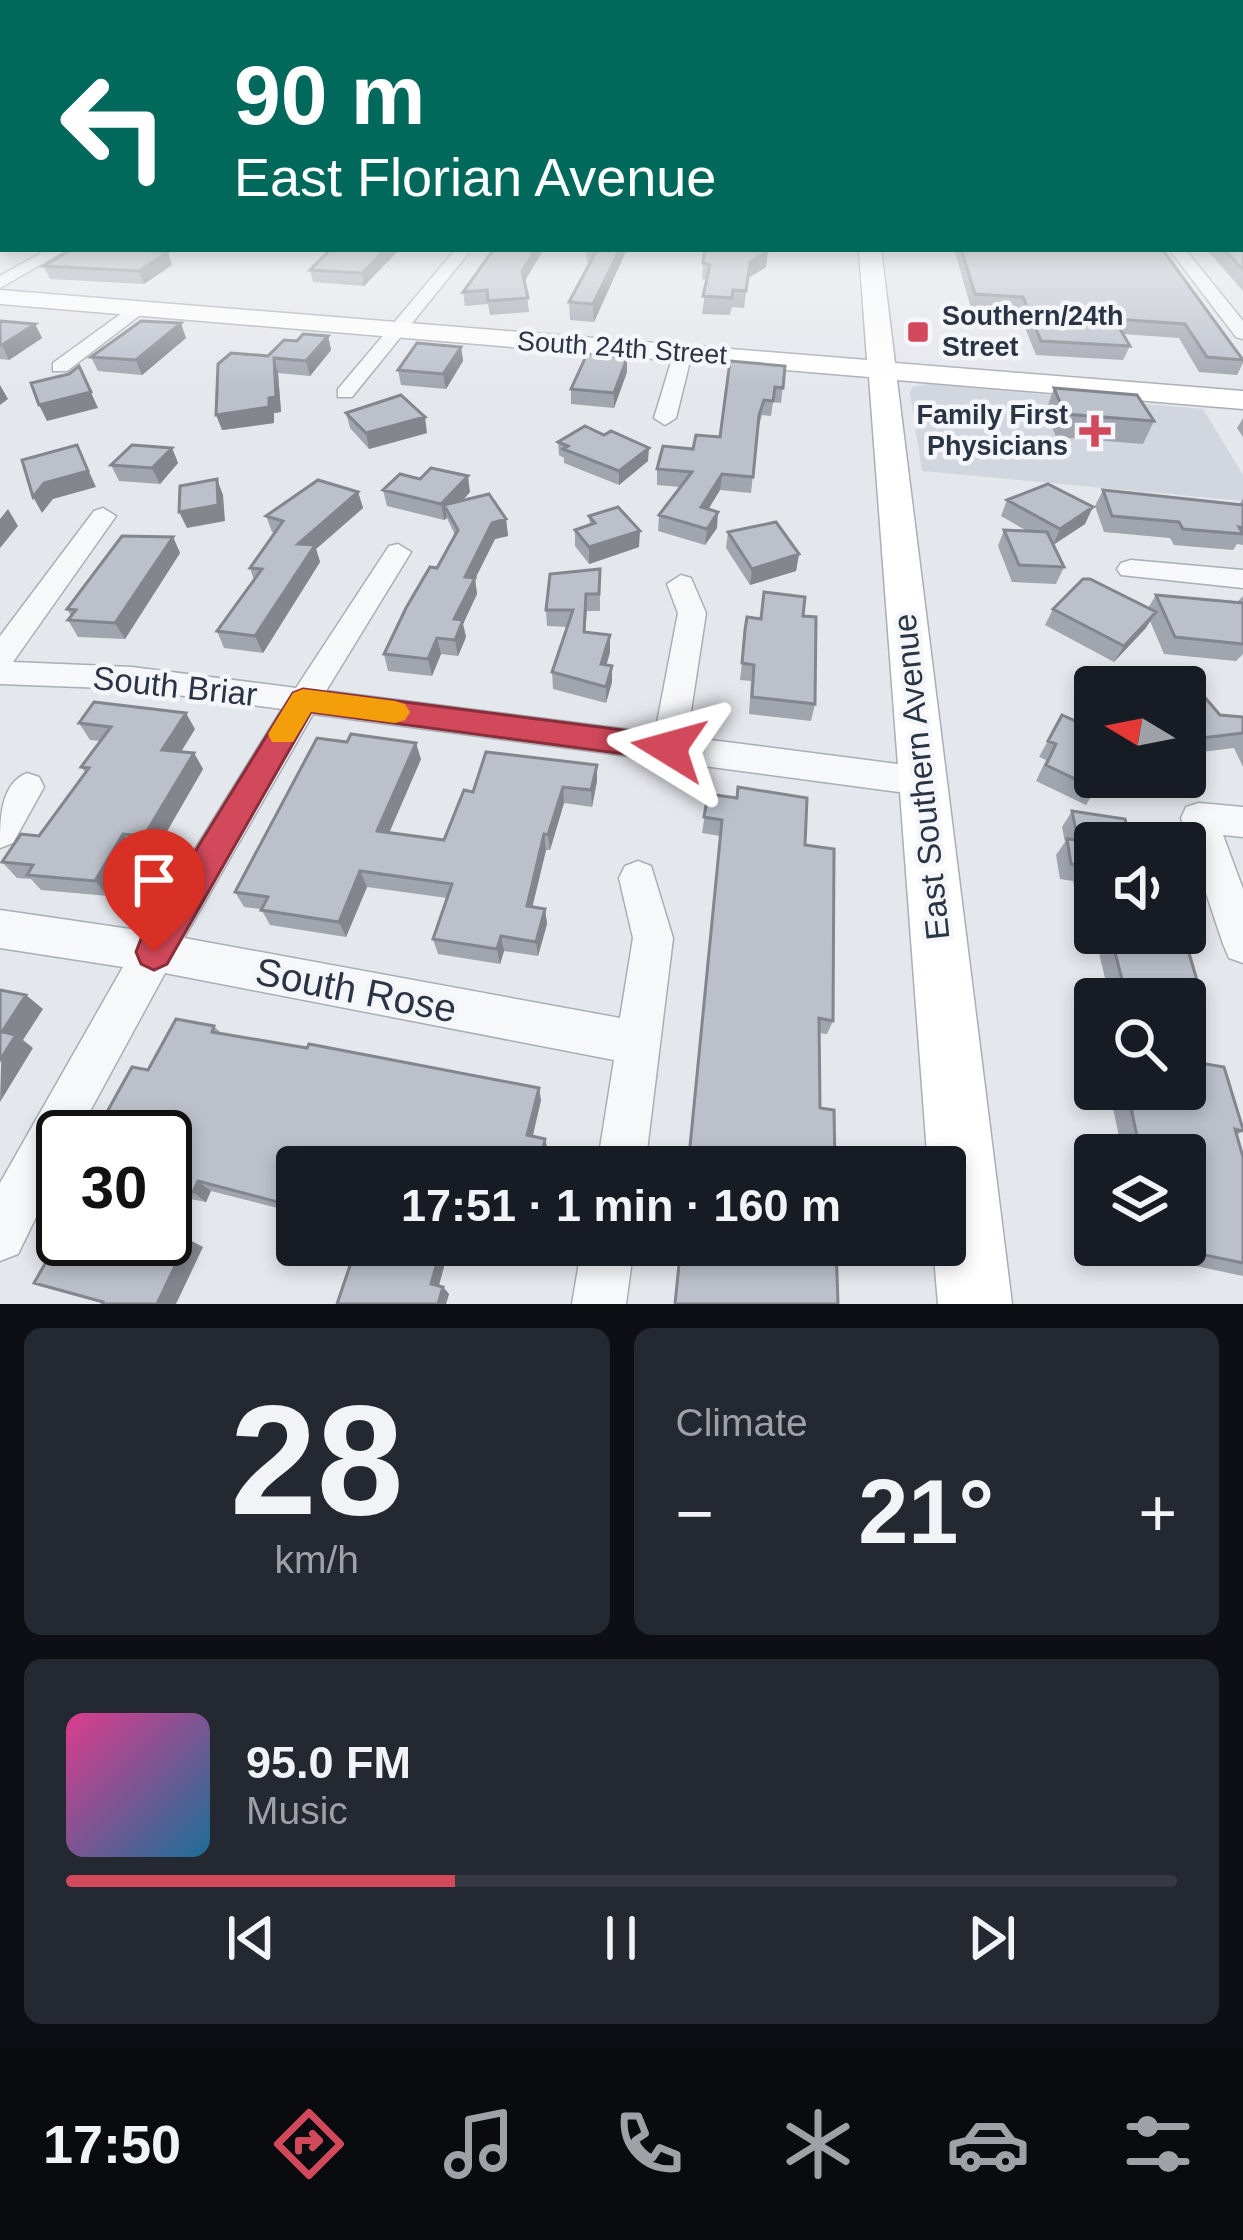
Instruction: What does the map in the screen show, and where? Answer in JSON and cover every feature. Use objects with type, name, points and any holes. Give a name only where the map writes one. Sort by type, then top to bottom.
[{"type":"street","points":[[0,283],[27,268]]},
{"type":"street","points":[[345,393],[448,268]]},
{"type":"street","name":"East Southern Avenue","points":[[872,268],[975,1304]]},
{"type":"street","points":[[1192,268],[1243,333]]},
{"type":"street","name":"South 24th Street","points":[[0,297],[1243,400]]},
{"type":"street","points":[[60,367],[140,309]]},
{"type":"street","points":[[665,418],[682,352]]},
{"type":"street","points":[[0,658],[103,516]]},
{"type":"street","points":[[0,1236],[154,952],[303,700],[398,552]]},
{"type":"street","points":[[1131,569],[1243,578]]},
{"type":"street","points":[[669,748],[692,613],[681,584]]},
{"type":"street","name":"South Briar","points":[[0,673],[132,678],[921,781]]},
{"type":"street","points":[[0,832],[27,787]]},
{"type":"street","points":[[1243,822],[1199,818],[1243,944]]},
{"type":"street","points":[[624,1146],[653,938],[638,878]]},
{"type":"street","name":"South Rose","points":[[0,929],[154,952],[640,1043]]},
{"type":"street","points":[[599,1304],[605,1266]]},
{"type":"shaded area","points":[[927,384],[1203,409],[1243,475],[1243,501],[922,471],[910,393],[912,387]]},
{"type":"building","points":[[79,268],[144,268],[139,271]]},
{"type":"building","points":[[312,268],[367,268],[362,273]]},
{"type":"building","points":[[480,268],[524,268],[528,298],[488,301],[487,290],[463,292]]},
{"type":"building","points":[[587,268],[611,268],[593,304],[569,302]]},
{"type":"building","points":[[709,268],[749,268],[746,291],[733,290],[732,298],[703,296]]},
{"type":"building","points":[[967,268],[1176,268],[1243,360],[1207,357],[1185,324],[1114,319],[1130,346],[1041,341],[1023,297],[975,294]]},
{"type":"building","points":[[0,321],[35,324],[0,345]]},
{"type":"building","points":[[141,321],[181,323],[136,360],[91,357]]},
{"type":"building","points":[[303,334],[328,336],[306,361],[274,358],[276,397],[269,398],[269,407],[216,415],[218,364],[231,353],[268,356],[284,340],[297,341]]},
{"type":"building","points":[[417,343],[461,347],[443,374],[398,370]]},
{"type":"building","points":[[587,354],[627,358],[614,393],[571,389]]},
{"type":"building","points":[[730,361],[785,366],[783,388],[775,387],[773,401],[764,400],[759,415],[753,477],[722,474],[701,507],[718,512],[707,529],[659,515],[692,472],[657,469],[663,446],[693,449],[696,435],[720,437]]},
{"type":"building","points":[[79,366],[91,392],[39,405],[31,383],[69,374]]},
{"type":"building","points":[[1054,388],[1137,395],[1154,421],[1065,414]]},
{"type":"building","points":[[401,395],[425,417],[366,433],[346,413]]},
{"type":"building","points":[[585,426],[604,435],[611,431],[649,448],[619,471],[563,449],[568,446],[558,442]]},
{"type":"building","points":[[77,445],[88,471],[44,483],[33,497],[22,460]]},
{"type":"building","points":[[132,445],[172,448],[152,468],[111,465]]},
{"type":"building","points":[[431,468],[468,476],[441,504],[383,490],[400,474],[420,479]]},
{"type":"building","points":[[217,479],[218,505],[179,512],[180,486]]},
{"type":"building","points":[[318,480],[358,492],[298,544],[315,545],[255,636],[217,631],[262,569],[250,568],[283,521],[266,516]]},
{"type":"building","points":[[1048,484],[1093,507],[1060,529],[1007,500]]},
{"type":"building","points":[[1103,490],[1243,505],[1243,528],[1239,527],[1243,534],[1112,516]]},
{"type":"building","points":[[489,494],[506,519],[492,523],[465,577],[475,578],[454,619],[463,620],[455,640],[437,638],[428,659],[384,654],[430,567],[437,568],[458,530],[444,505]]},
{"type":"building","points":[[618,507],[640,531],[589,547],[575,530],[595,523],[589,516]]},
{"type":"building","points":[[776,522],[799,554],[752,569],[728,532]]},
{"type":"building","points":[[1004,530],[1047,532],[1064,567],[1019,565]]},
{"type":"building","points":[[122,536],[173,537],[115,623],[68,620],[76,610],[67,609]]},
{"type":"building","points":[[600,569],[599,594],[586,594],[584,632],[610,635],[601,664],[612,666],[606,687],[552,672],[573,610],[546,610],[550,574]]},
{"type":"building","points":[[1083,579],[1156,612],[1124,646],[1053,609]]},
{"type":"building","points":[[764,592],[805,597],[803,616],[816,617],[815,704],[752,697],[754,665],[742,663],[745,630],[747,617],[761,619]]},
{"type":"building","points":[[1156,595],[1243,603],[1243,644],[1175,637]]},
{"type":"building","points":[[1206,699],[1220,715],[1243,717],[1243,733],[1206,737]]},
{"type":"building","points":[[94,702],[186,713],[162,750],[194,753],[144,836],[123,834],[95,881],[27,875],[33,865],[2,862],[21,834],[39,836],[89,768],[81,767],[111,727],[79,723]]},
{"type":"building","points":[[1062,715],[1074,720],[1074,778],[1046,765],[1056,744],[1048,741]]},
{"type":"building","points":[[351,734],[416,743],[377,831],[444,840],[464,790],[473,792],[486,752],[597,765],[591,790],[563,787],[548,835],[544,834],[527,906],[545,909],[536,942],[501,936],[497,949],[433,939],[452,884],[360,871],[339,922],[261,910],[268,897],[235,892],[317,738],[347,742]]},
{"type":"building","points":[[738,787],[807,798],[805,845],[834,849],[833,1021],[819,1018],[820,1108],[834,1110],[835,1146],[690,1146],[722,820],[704,817],[708,794],[737,798]]},
{"type":"building","points":[[1072,811],[1126,822],[1074,822]]},
{"type":"building","points":[[1067,839],[1074,840],[1074,864],[1071,864]]},
{"type":"building","points":[[1115,954],[1189,954],[1196,978],[1122,978]]},
{"type":"building","points":[[0,990],[26,995],[2,1032],[16,1035],[0,1060]]},
{"type":"building","points":[[176,1019],[214,1026],[212,1032],[307,1048],[309,1044],[539,1088],[527,1135],[545,1139],[544,1146],[276,1146],[276,1201],[198,1181],[193,1192],[192,1110],[108,1110],[132,1067],[148,1070]]},
{"type":"building","points":[[1206,1064],[1224,1067],[1243,1129],[1235,1129],[1243,1157],[1243,1263],[1206,1255],[1206,1134],[1137,1134],[1131,1110],[1206,1110]]},
{"type":"building","points":[[44,1266],[175,1266],[157,1304],[102,1304],[34,1283]]},
{"type":"building","points":[[350,1266],[436,1266],[431,1284],[443,1287],[438,1304],[337,1304]]},
{"type":"building","points":[[679,1266],[837,1266],[838,1304],[675,1304]]},
{"type":"slow traffic","points":[[283,734],[303,700],[395,712]]},
{"type":"place","name":"Southern/24th Street","points":[[918,332]]},
{"type":"place","name":"Family First Physicians","points":[[1095,431]]},
{"type":"route","points":[[154,952],[303,700],[669,748]]}]
